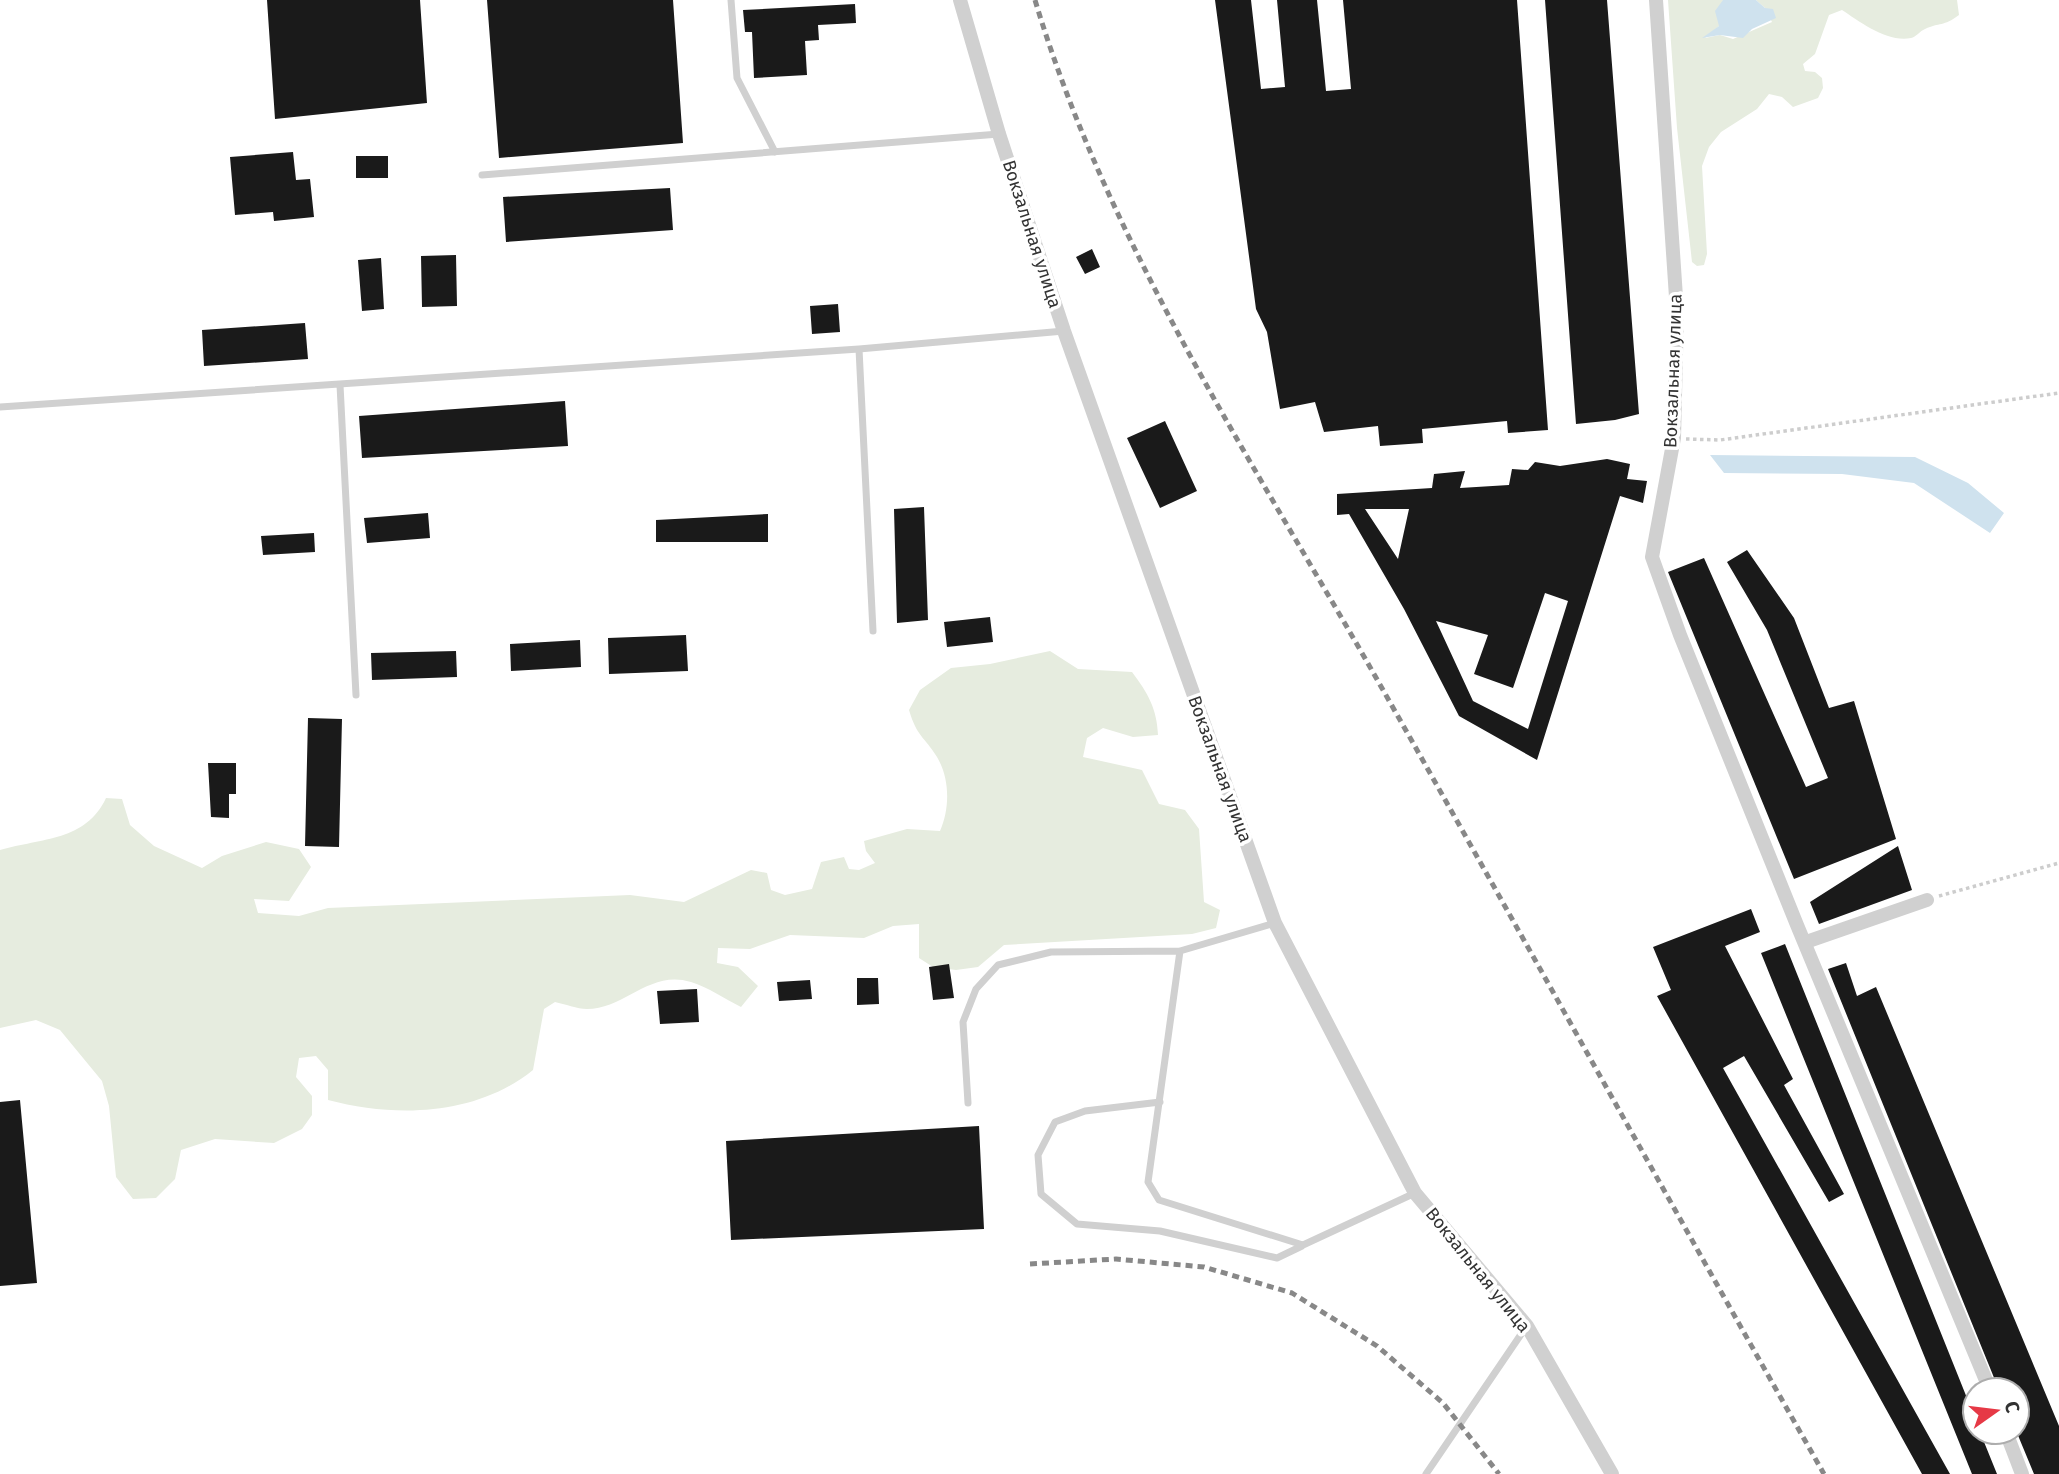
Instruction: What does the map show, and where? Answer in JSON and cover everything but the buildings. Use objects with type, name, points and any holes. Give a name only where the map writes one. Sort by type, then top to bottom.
[{"type":"street","name":"Вокзальная улица","points":[[960,0],[999,134],[1064,331],[1275,923],[1415,1193],[1527,1326],[1612,1474]]},
{"type":"street","name":"Вокзальная улица","points":[[1657,0],[1678,312],[1674,438],[1652,557],[1680,635],[1984,1376]]},
{"type":"street","points":[[1806,942],[1927,900]]},
{"type":"street","points":[[2011,1446],[2022,1474]]},
{"type":"lane","points":[[731,0],[737,78],[775,152]]},
{"type":"lane","points":[[482,175],[999,134]]},
{"type":"lane","points":[[0,407],[859,349],[1064,331]]},
{"type":"lane","points":[[859,349],[873,631]]},
{"type":"lane","points":[[340,385],[356,695]]},
{"type":"lane","points":[[968,1103],[963,1022],[976,989],[998,965],[1051,952],[1180,951],[1275,923]]},
{"type":"lane","points":[[1180,951],[1148,1182],[1159,1200],[1303,1245]]},
{"type":"lane","points":[[1160,1102],[1085,1111],[1055,1122],[1038,1155],[1041,1194],[1077,1224],[1160,1231],[1278,1258],[1415,1193]]},
{"type":"lane","points":[[1426,1474],[1527,1326]]},
{"type":"path","points":[[1674,438],[1720,440],[2059,393]]},
{"type":"path","points":[[1927,900],[2059,863]]},
{"type":"shaded area","points":[[1668,0],[1723,0],[1719,26],[1705,38],[1720,35],[1733,39],[1772,22],[1765,8],[1756,0],[1957,0],[1959,15],[1913,37],[1902,39],[1884,35],[1842,10],[1829,15],[1815,54],[1803,64],[1805,71],[1815,72],[1822,78],[1823,88],[1818,98],[1793,107],[1782,97],[1769,94],[1757,109],[1721,132],[1709,147],[1702,166],[1707,254],[1704,265],[1697,266],[1692,262],[1677,128]]},
{"type":"shaded area","points":[[1050,651],[1078,669],[1132,672],[1143,687],[1154,709],[1158,735],[1133,737],[1103,728],[1087,738],[1083,757],[1142,770],[1159,804],[1185,810],[1199,829],[1204,902],[1220,910],[1216,928],[1192,934],[1004,945],[978,967],[956,970],[933,967],[919,958],[919,924],[893,926],[864,938],[790,935],[750,949],[718,948],[717,963],[738,967],[758,986],[741,1007],[704,987],[676,979],[650,985],[601,1007],[583,1009],[555,1002],[544,1009],[533,1070],[486,1097],[461,1104],[408,1111],[354,1106],[328,1100],[328,1070],[316,1056],[299,1058],[296,1077],[312,1096],[312,1115],[302,1129],[274,1143],[215,1139],[181,1150],[175,1179],[156,1198],[133,1199],[116,1177],[109,1106],[102,1081],[60,1030],[36,1020],[0,1028],[0,850],[47,840],[75,830],[87,823],[106,798],[122,799],[130,825],[154,846],[202,868],[222,856],[266,842],[299,849],[311,867],[289,901],[254,899],[258,913],[299,916],[328,908],[630,895],[684,902],[751,870],[767,873],[771,890],[785,895],[812,889],[821,862],[844,857],[849,869],[859,870],[875,863],[866,851],[864,841],[907,829],[940,831],[947,803],[944,775],[937,757],[915,726],[909,710],[920,690],[951,668],[990,664]]},
{"type":"water","points":[[1723,0],[1756,0],[1765,8],[1773,9],[1776,18],[1752,29],[1743,38],[1720,35],[1702,38],[1719,26],[1715,11]]},
{"type":"water","points":[[1710,455],[1915,457],[1968,483],[2004,513],[1990,533],[1914,483],[1842,474],[1724,473]]},
{"type":"railway","points":[[1035,0],[1065,88],[1100,173],[1181,339],[1366,660],[1824,1474]]},
{"type":"railway","points":[[1030,1264],[1116,1259],[1204,1267],[1292,1293],[1377,1346],[1443,1403],[1499,1474]]}]
